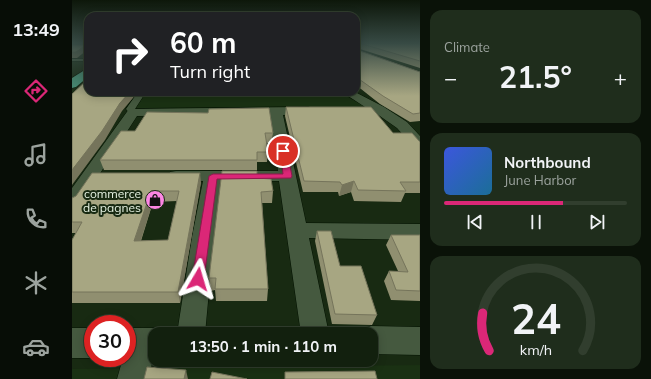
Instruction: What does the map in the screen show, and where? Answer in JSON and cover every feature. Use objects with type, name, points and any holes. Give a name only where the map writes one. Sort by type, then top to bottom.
[{"type":"highway","points":[[72,73],[84,63]]},
{"type":"highway","points":[[72,84],[84,74]]},
{"type":"street","points":[[133,112],[130,109],[139,96]]},
{"type":"street","points":[[354,96],[380,110],[402,125],[420,145]]},
{"type":"street","points":[[133,112],[380,110]]},
{"type":"street","points":[[72,202],[97,176],[133,112]]},
{"type":"street","points":[[276,112],[314,327]]},
{"type":"street","points":[[159,176],[288,176]]},
{"type":"street","points":[[193,327],[203,237],[213,176]]},
{"type":"street","points":[[297,230],[420,232]]},
{"type":"street","points":[[378,340],[420,341]]},
{"type":"street","points":[[72,343],[84,343]]},
{"type":"street","points":[[133,379],[141,343]]},
{"type":"shaded area","points":[[142,96],[346,96],[368,108],[133,110]]},
{"type":"shaded area","points":[[378,365],[420,365],[420,379],[72,379],[72,369],[378,367]]},
{"type":"building","points":[[360,61],[388,61],[420,72],[420,113],[413,114],[360,80]]},
{"type":"building","points":[[84,83],[84,96],[126,96],[72,170],[72,94]]},
{"type":"building","points":[[286,107],[371,107],[393,133],[412,133],[420,142],[420,182],[400,182],[406,191],[358,190],[354,181],[342,185],[340,182],[304,181]]},
{"type":"building","points":[[269,108],[273,133],[265,133],[268,152],[257,152],[257,160],[100,160],[121,131],[135,131],[147,112],[208,113],[209,109]]},
{"type":"building","points":[[222,171],[257,171],[257,178],[271,179],[273,191],[261,192],[268,289],[215,289],[216,278],[209,278]]},
{"type":"building","points":[[92,173],[200,173],[178,292],[72,292],[72,240],[82,222],[72,222],[72,198],[76,196]],"holes":[[[151,191],[179,191],[168,240],[134,241]]]},
{"type":"building","points":[[317,231],[331,231],[340,266],[361,266],[377,315],[335,314]]},
{"type":"building","points":[[391,235],[420,235],[420,291],[396,290],[389,271],[408,272]]},
{"type":"building","points":[[147,367],[186,370],[184,379],[144,379]]},
{"type":"building","points":[[375,371],[377,379],[285,379],[285,372]]},
{"type":"building","points":[[212,372],[247,379],[210,379]]},
{"type":"place","name":"commerce de pagnes","points":[[155,200]]},
{"type":"route","points":[[198,279],[213,176],[288,176],[283,151]]}]
